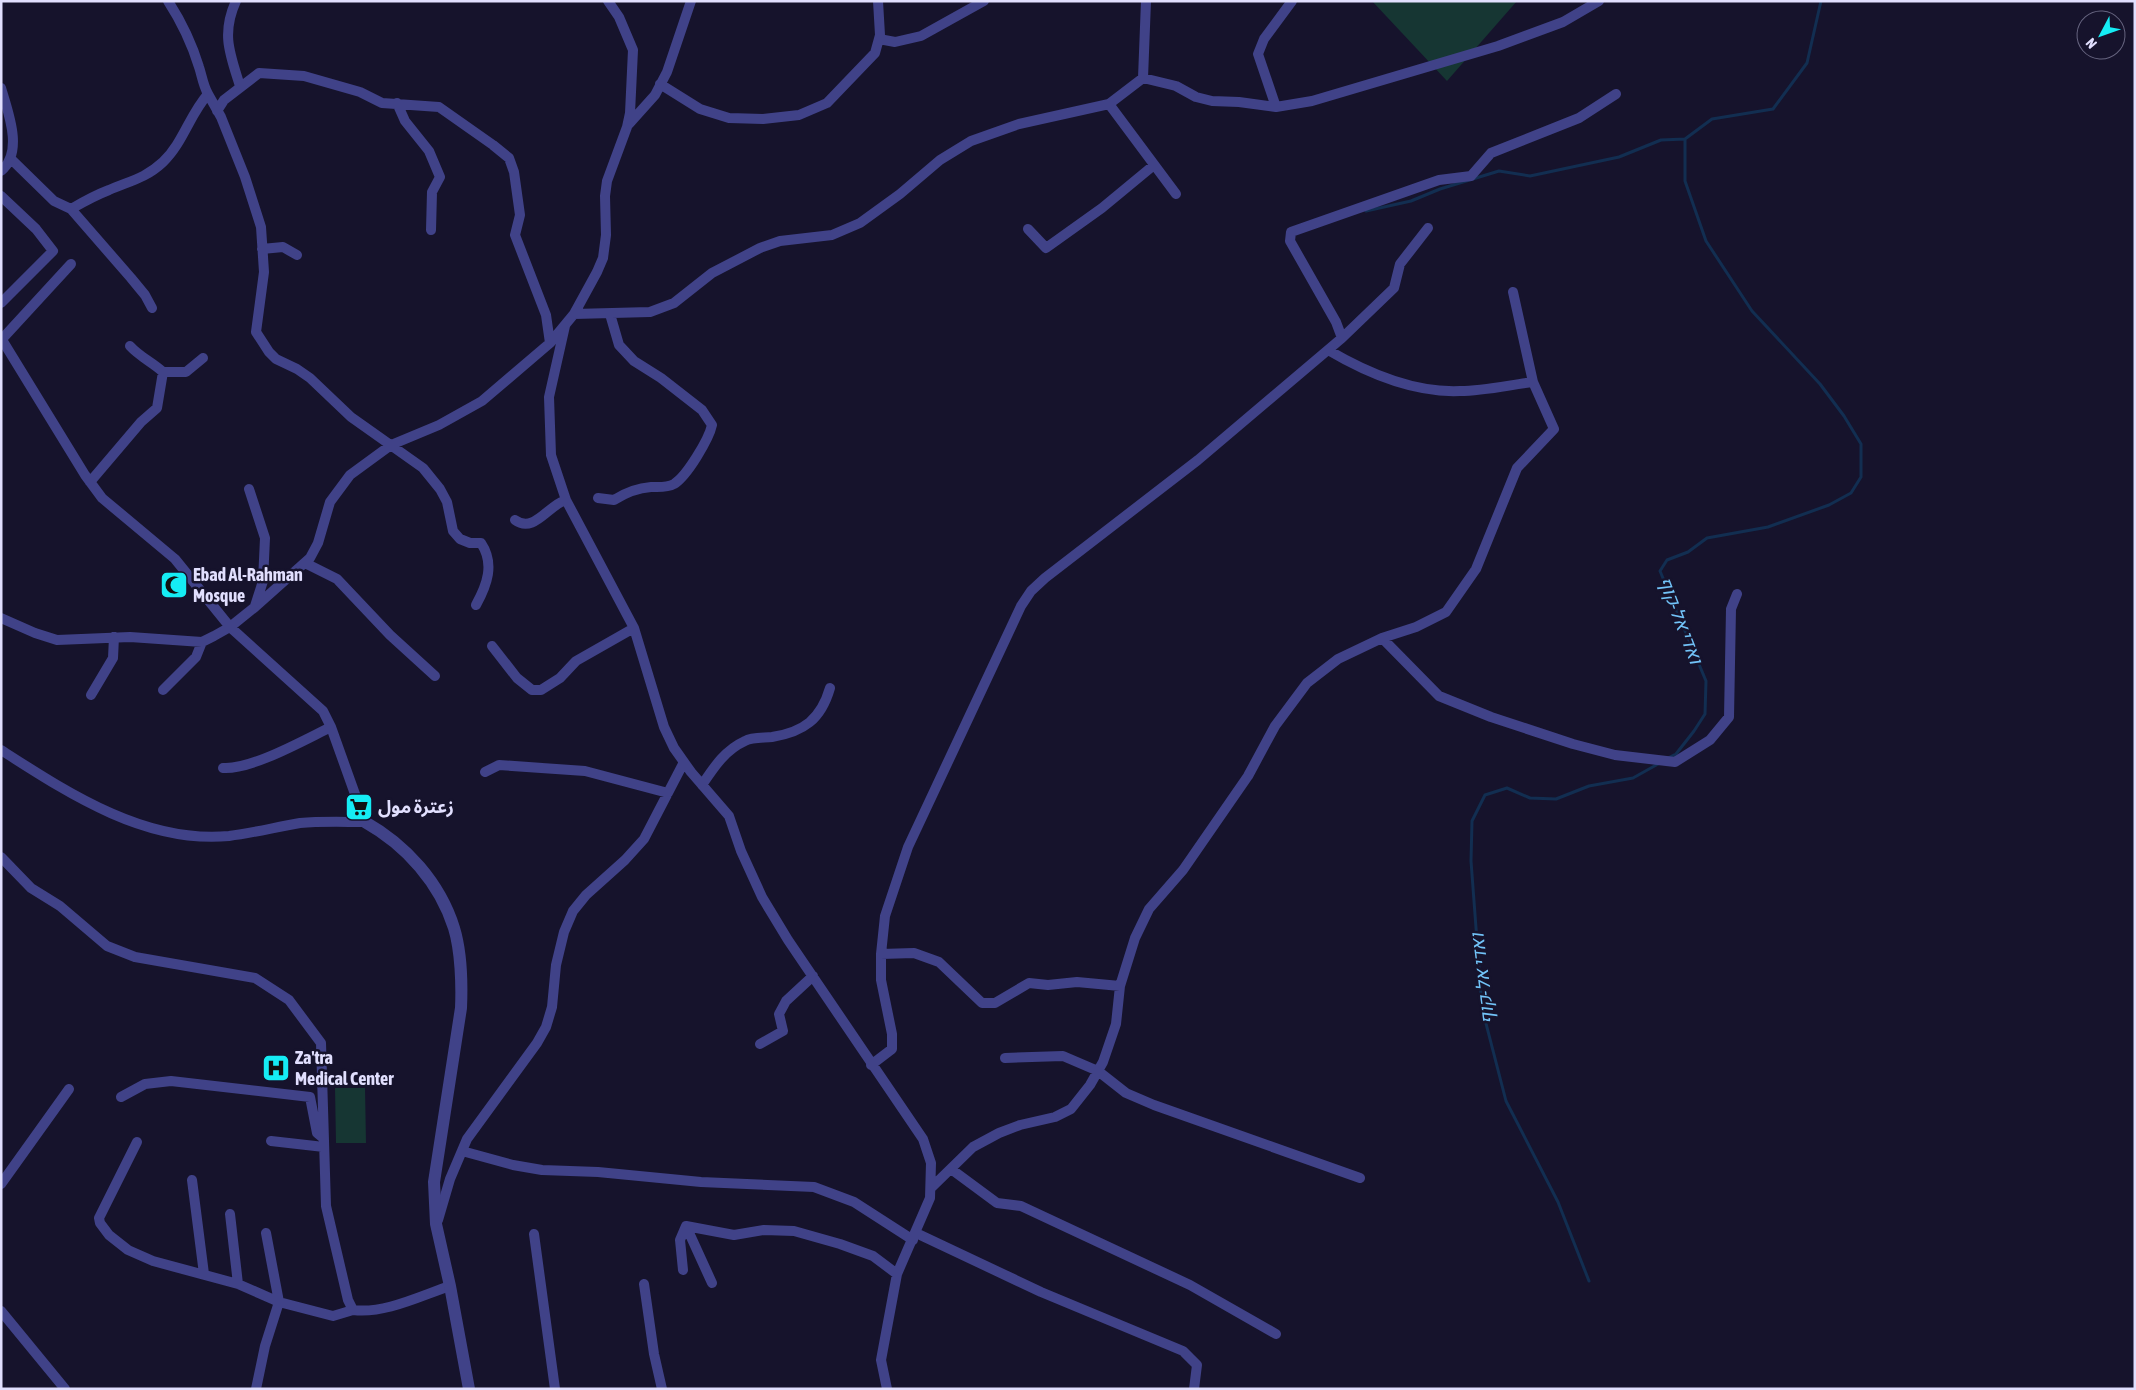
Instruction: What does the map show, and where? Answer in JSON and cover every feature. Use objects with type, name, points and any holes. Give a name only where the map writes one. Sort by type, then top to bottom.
[{"type":"street","points":[[168,1],[180,19],[200,67],[203,84],[217,111],[245,177],[261,227],[264,272],[256,332],[276,359],[297,369],[310,378],[351,417],[423,468],[440,489],[447,502],[453,531],[460,540],[470,543],[481,543],[487,552],[489,563],[486,587],[476,605]]},
{"type":"street","points":[[236,1],[230,12],[227,36],[229,55],[240,86]]},
{"type":"street","points":[[1,618],[35,633],[57,640],[114,637],[202,642],[230,627],[304,563],[318,543],[330,502],[350,475],[391,446],[440,425],[482,401],[550,343],[566,326],[598,272],[606,235],[605,196],[607,181],[630,113],[633,50],[619,17],[608,1]]},
{"type":"street","points":[[627,126],[655,94],[667,72],[691,1]]},
{"type":"street","points":[[660,84],[700,109],[729,118],[764,119],[799,115],[827,103],[876,53],[879,39],[878,1]]},
{"type":"street","points":[[879,39],[895,42],[921,36],[984,1]]},
{"type":"street","points":[[1143,78],[1146,1]]},
{"type":"street","points":[[1276,106],[1258,54],[1264,39],[1292,1]]},
{"type":"street","points":[[1143,78],[1176,86],[1196,97],[1212,101],[1276,106],[1312,101],[1498,46],[1563,22],[1599,1]]},
{"type":"street","points":[[217,111],[224,100],[259,73],[304,76],[344,87],[382,103],[440,107],[509,158],[514,172],[520,215],[514,235],[546,314],[550,343]]},
{"type":"street","points":[[574,314],[650,312],[674,303],[712,273],[760,248],[780,241],[832,234],[860,223],[900,194],[940,160],[971,141],[1019,124],[1109,104],[1143,78]]},
{"type":"street","points":[[1,88],[10,121],[12,143],[11,159],[8,166],[1,171]]},
{"type":"street","points":[[71,209],[110,189],[141,179],[164,161],[179,141],[196,107],[208,94]]},
{"type":"street","points":[[1342,338],[1336,322],[1290,241],[1291,232],[1439,180],[1471,176],[1491,153],[1579,118],[1616,94]]},
{"type":"street","points":[[397,103],[404,121],[428,151],[440,177],[432,192],[431,230]]},
{"type":"street","points":[[1109,104],[1176,194]]},
{"type":"street","points":[[11,159],[54,201],[71,209],[131,278],[152,308]]},
{"type":"street","points":[[1028,229],[1046,248],[1102,208],[1154,165]]},
{"type":"street","points":[[1,196],[36,229],[53,252],[1,303]]},
{"type":"street","points":[[872,1065],[892,1049],[892,1034],[882,980],[881,954],[885,916],[908,847],[1026,598],[1045,578],[1198,460],[1342,338],[1394,288],[1400,264],[1428,228]]},
{"type":"street","points":[[262,249],[283,247],[297,255]]},
{"type":"street","points":[[71,264],[2,338],[90,482],[102,498],[175,560],[230,627],[323,711],[331,727],[365,822]]},
{"type":"street","points":[[932,1187],[973,1148],[998,1133],[1020,1125],[1055,1117],[1072,1109],[1098,1071],[1116,1024],[1120,986],[1135,938],[1149,909],[1183,870],[1248,776],[1275,726],[1307,683],[1338,659],[1382,638],[1416,627],[1446,612],[1476,570],[1518,468],[1554,428],[1532,382],[1513,292]]},
{"type":"street","points":[[598,498],[614,500],[623,494],[639,489],[665,487],[674,484],[687,470],[710,435],[712,425],[702,410],[661,378],[634,361],[619,345],[610,314]]},
{"type":"street","points":[[566,326],[549,397],[551,456],[566,500],[634,628],[664,727],[674,748],[684,762],[730,816],[740,851],[762,897],[788,940],[924,1139],[931,1163],[932,1187],[930,1198],[897,1274],[881,1360],[887,1389]]},
{"type":"street","points":[[130,346],[141,358],[154,363],[163,372],[186,372],[203,358]]},
{"type":"street","points":[[1328,350],[1380,376],[1425,389],[1460,392],[1532,382]]},
{"type":"street","points":[[90,482],[141,422],[158,408],[163,372]]},
{"type":"street","points":[[249,489],[265,538],[263,581],[254,607]]},
{"type":"street","points":[[515,520],[521,524],[528,524],[537,520],[557,503],[566,500]]},
{"type":"street","points":[[304,563],[337,579],[390,635],[435,676]]},
{"type":"street","points":[[1382,638],[1439,696],[1491,717],[1573,744],[1615,755],[1675,762],[1710,740],[1729,717],[1731,609],[1737,594]]},
{"type":"street","points":[[492,646],[517,678],[532,690],[541,690],[560,678],[576,661],[634,628]]},
{"type":"street","points":[[91,695],[113,658],[114,637]]},
{"type":"street","points":[[163,690],[196,657],[202,642]]},
{"type":"street","points":[[702,785],[722,757],[746,740],[784,735],[809,725],[825,706],[830,688]]},
{"type":"street","points":[[223,768],[232,769],[268,756],[331,727]]},
{"type":"street","points":[[1,750],[84,801],[128,820],[177,834],[228,836],[302,823],[365,822],[384,833],[406,852],[436,887],[454,928],[461,991],[461,1008],[434,1182],[436,1224],[450,1286],[469,1389]]},
{"type":"street","points":[[436,1224],[450,1179],[467,1139],[532,1051],[546,1027],[552,1007],[556,965],[564,932],[573,911],[586,895],[625,860],[644,839],[684,762]]},
{"type":"street","points":[[485,772],[499,765],[585,771],[668,793]]},
{"type":"street","points":[[1,858],[31,888],[60,906],[107,946],[135,957],[255,978],[289,1000],[321,1042],[326,1206],[348,1300],[353,1310]]},
{"type":"street","points":[[881,954],[914,953],[940,962],[982,1003],[995,1003],[1029,983],[1048,985],[1077,982],[1120,986]]},
{"type":"street","points":[[760,1044],[783,1030],[779,1014],[786,1001],[813,976]]},
{"type":"street","points":[[1005,1058],[1063,1056],[1098,1071],[1126,1093],[1154,1105],[1360,1178]]},
{"type":"street","points":[[120,1097],[145,1084],[171,1081],[310,1096],[317,1133],[324,1143]]},
{"type":"street","points":[[1,1184],[69,1089]]},
{"type":"street","points":[[271,1140],[324,1143]]},
{"type":"street","points":[[136,1142],[99,1218],[100,1223],[109,1235],[128,1250],[153,1261],[238,1284],[279,1302],[333,1316],[353,1310],[365,1312],[385,1307],[450,1286]]},
{"type":"street","points":[[462,1151],[512,1165],[542,1170],[598,1172],[701,1182],[814,1187],[854,1202],[914,1237],[1183,1351],[1197,1365],[1194,1389]]},
{"type":"street","points":[[951,1170],[997,1204],[1021,1206],[1030,1210],[1190,1285],[1276,1334]]},
{"type":"street","points":[[192,1180],[204,1274]]},
{"type":"street","points":[[230,1214],[238,1284]]},
{"type":"street","points":[[686,1226],[734,1235],[764,1230],[794,1231],[840,1244],[872,1256],[897,1274]]},
{"type":"street","points":[[683,1270],[680,1240],[686,1226]]},
{"type":"street","points":[[686,1226],[712,1283]]},
{"type":"street","points":[[256,1389],[265,1346],[279,1302],[266,1233]]},
{"type":"street","points":[[534,1234],[555,1389]]},
{"type":"street","points":[[644,1284],[654,1354],[662,1389]]},
{"type":"street","points":[[1,1311],[65,1389]]},
{"type":"green space","points":[[1372,1],[1517,1],[1447,81]]},
{"type":"green space","points":[[335,1088],[365,1088],[366,1143],[336,1143]]},
{"type":"waterway","name":"ואדי אל-קוף","points":[[1668,758],[1676,754],[1705,714],[1706,681],[1660,571],[1667,560],[1688,552],[1707,538],[1768,527],[1829,505],[1851,493],[1861,477],[1861,444],[1844,416],[1820,384],[1752,311],[1706,241],[1685,181],[1685,139],[1712,119],[1773,109],[1807,63],[1821,1]]},
{"type":"waterway","points":[[1366,211],[1411,201],[1440,189],[1499,171],[1530,176],[1619,157],[1661,140],[1685,139]]},
{"type":"waterway","name":"ואדי אל-קוף","points":[[1589,1281],[1558,1202],[1506,1101],[1482,1008],[1471,861],[1472,821],[1485,795],[1507,788],[1530,798],[1556,799],[1589,786],[1633,778],[1658,764]]},
{"type":"place","name":"Ebad Al-Rahman Mosque","points":[[174,585]]},
{"type":"place","name":"زعترة مول","points":[[359,807]]},
{"type":"place","name":"Za'tra Medical Center","points":[[276,1068]]}]
